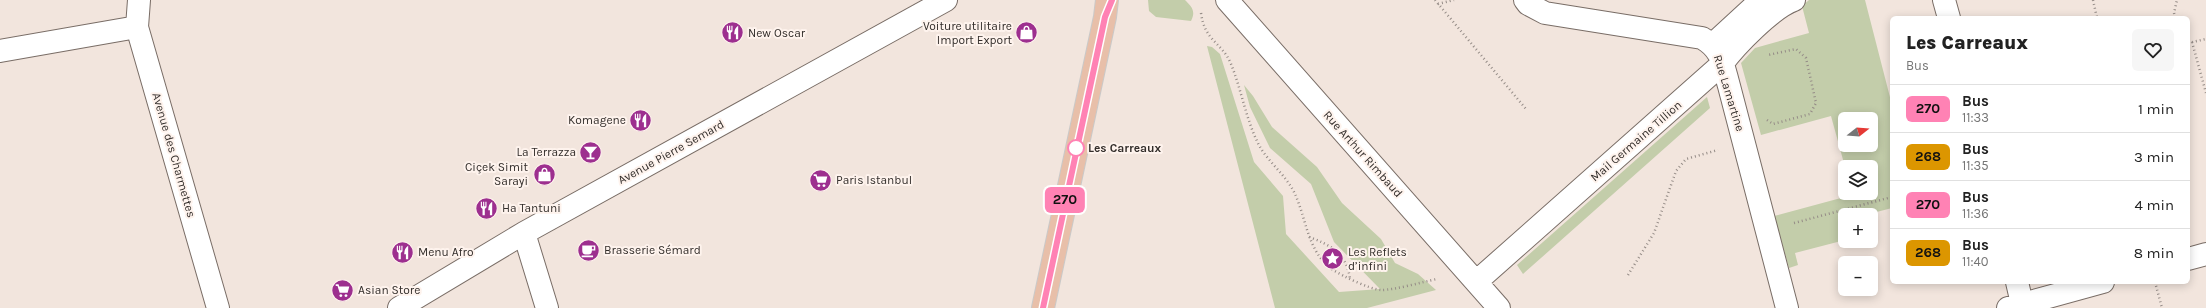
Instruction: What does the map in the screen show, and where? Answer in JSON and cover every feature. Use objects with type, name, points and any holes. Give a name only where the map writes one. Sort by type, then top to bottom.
[{"type":"main road","points":[[1043,308],[1108,6]]},
{"type":"street","name":"Avenue des Charmettes","points":[[139,0],[137,28],[218,308]]},
{"type":"street","name":"Avenue Pierre Semard","points":[[398,308],[524,233],[946,0]]},
{"type":"street","name":"Rue Arthur Rimbaud","points":[[1227,0],[1499,308]]},
{"type":"street","name":"Rue Lamartine","points":[[1525,0],[1528,4],[1545,13],[1702,38],[1713,44],[1722,64],[1745,144],[1787,308]]},
{"type":"street","points":[[1713,44],[1762,0]]},
{"type":"street","name":"Mail Germaine Tillion","points":[[1476,282],[1722,64],[1738,45],[1783,4],[1794,0]]},
{"type":"street","points":[[1944,0],[1948,16]]},
{"type":"street","points":[[0,51],[137,28]]},
{"type":"street","points":[[524,233],[547,308]]},
{"type":"street","points":[[2190,258],[2206,254]]},
{"type":"street","points":[[2016,284],[2018,307],[2096,284]]},
{"type":"path","points":[[1435,0],[1526,108]]},
{"type":"path","points":[[1438,4],[1454,0]]},
{"type":"path","points":[[2092,0],[2096,16]]},
{"type":"path","points":[[2175,16],[2174,13],[2177,0]]},
{"type":"path","points":[[1200,6],[1202,23],[1206,32],[1211,40],[1223,50],[1231,65],[1255,136],[1261,148],[1293,190],[1308,236],[1319,256],[1333,270],[1350,279],[1380,290],[1442,278]]},
{"type":"path","points":[[2206,39],[2192,42],[2206,93]]},
{"type":"path","points":[[1738,45],[1753,62],[1759,57],[1796,49],[1806,58],[1816,103],[1810,114],[1773,124],[1762,117]]},
{"type":"path","points":[[1628,274],[1654,233],[1676,171],[1686,158],[1745,144]]},
{"type":"path","points":[[1767,230],[1890,198]]},
{"type":"path","points":[[1308,236],[1334,249],[1344,258],[1350,279]]},
{"type":"path","points":[[2156,284],[2162,308]]},
{"type":"green space","points":[[1148,0],[1185,0],[1190,5],[1193,12],[1191,21],[1156,17],[1149,11]]},
{"type":"green space","points":[[1809,0],[1865,0],[1890,97],[1890,209],[1878,212],[1878,208],[1838,208],[1838,242],[1795,253],[1798,265],[1789,268],[1774,216],[1838,199],[1838,200],[1878,200],[1878,160],[1843,160],[1841,152],[1878,152],[1878,112],[1838,112],[1838,142],[1831,116],[1761,135],[1741,63],[1755,48],[1809,33],[1802,6]]},
{"type":"green space","points":[[1207,46],[1212,47],[1220,54],[1254,162],[1283,196],[1286,234],[1339,292],[1380,289],[1334,242],[1311,184],[1270,148],[1250,107],[1244,85],[1253,96],[1272,127],[1317,167],[1342,203],[1381,239],[1395,263],[1418,274],[1436,290],[1367,308],[1275,308]]},
{"type":"green space","points":[[1707,97],[1710,108],[1523,274],[1517,265]]},
{"type":"bus line","name":"270","points":[[1043,308],[1072,164],[1105,17],[1112,0]]},
{"type":"place","name":"New Oscar","points":[[732,33]]},
{"type":"place","name":"Voiture utilitaire Import Export","points":[[1027,33]]},
{"type":"place","name":"Komagene","points":[[641,120]]},
{"type":"place","name":"Les Carreaux","points":[[1076,148]]},
{"type":"place","name":"La Terrazza","points":[[591,152]]},
{"type":"place","name":"Ciçek Simit Sarayi","points":[[544,174]]},
{"type":"place","name":"Paris Istanbul","points":[[821,180]]},
{"type":"place","name":"Ha Tantuni","points":[[487,208]]},
{"type":"place","name":"Brasserie Sémard","points":[[589,250]]},
{"type":"place","name":"Menu Afro","points":[[402,252]]},
{"type":"place","name":"Les Reflets d’infini","points":[[1332,259]]},
{"type":"place","name":"Asian Store","points":[[343,290]]}]
